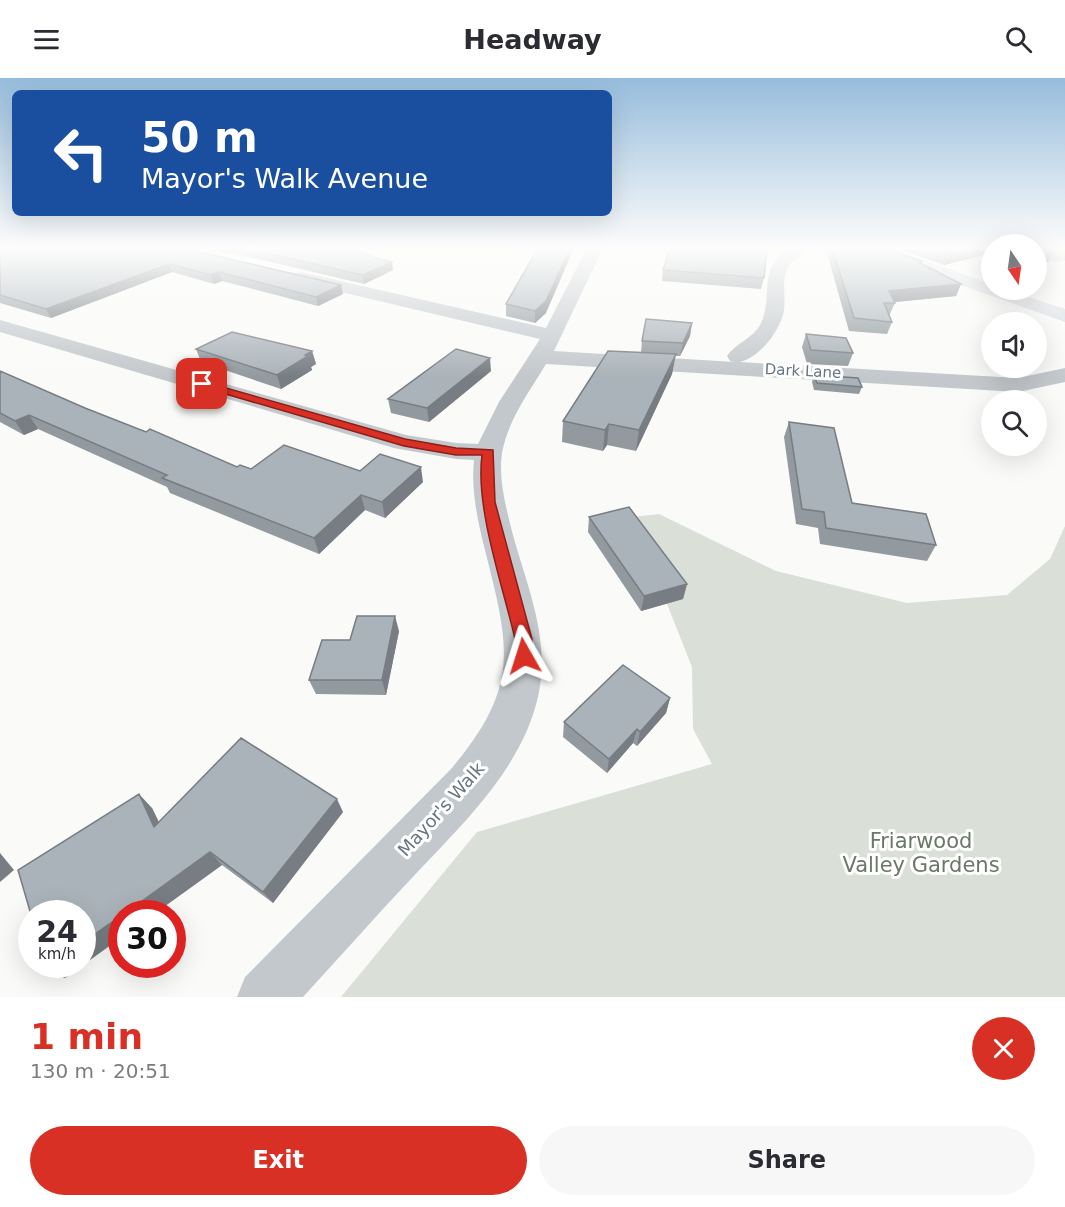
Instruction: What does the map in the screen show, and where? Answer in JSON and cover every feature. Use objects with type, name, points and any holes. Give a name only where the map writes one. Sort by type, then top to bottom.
[{"type":"highway","points":[[993,291],[1065,316]]},
{"type":"street","name":"Dark Lane","points":[[348,291],[546,347],[1018,384],[1065,375]]},
{"type":"street","name":"Mayor's Walk","points":[[265,997],[475,776],[507,726],[524,673],[524,639],[489,502],[486,469],[496,427],[546,347],[574,291]]},
{"type":"street","points":[[738,356],[763,334],[772,322],[774,291]]},
{"type":"street","points":[[0,326],[404,442],[456,451],[489,452]]},
{"type":"green space","name":"Friarwood Valley Gardens","points":[[659,514],[776,571],[907,603],[1007,595],[1050,559],[1065,526],[1065,997],[341,997],[477,832],[712,764],[693,729],[692,667],[667,604],[614,519]]},
{"type":"building","points":[[0,291],[96,291],[46,309],[0,295]]},
{"type":"building","points":[[292,291],[329,291],[316,297]]},
{"type":"building","points":[[513,291],[551,291],[546,301],[535,311],[506,304]]},
{"type":"building","points":[[845,291],[890,291],[895,303],[884,303],[892,322],[854,318]]},
{"type":"building","points":[[646,319],[692,323],[683,343],[642,341]]},
{"type":"building","points":[[232,332],[312,351],[305,355],[308,356],[277,375],[196,349]]},
{"type":"building","points":[[806,334],[846,338],[853,353],[811,350]]},
{"type":"building","points":[[456,349],[490,358],[427,408],[388,399]]},
{"type":"building","points":[[608,351],[676,354],[639,430],[609,424],[605,430],[563,421]]},
{"type":"building","points":[[0,371],[146,432],[150,429],[237,467],[240,465],[251,469],[284,445],[360,471],[380,454],[421,467],[382,502],[361,495],[314,538],[162,478],[167,475],[29,415],[15,421],[0,413]]},
{"type":"building","points":[[814,375],[858,378],[862,387],[817,383]]},
{"type":"building","points":[[789,422],[834,428],[852,503],[926,514],[936,545],[826,528],[824,512],[802,509]]},
{"type":"building","points":[[629,507],[687,584],[644,596],[589,517]]},
{"type":"building","points":[[357,616],[395,616],[382,680],[309,680],[322,640],[350,640]]},
{"type":"building","points":[[623,665],[670,698],[640,732],[637,729],[609,759],[564,722]]},
{"type":"building","points":[[241,738],[337,799],[263,892],[210,852],[143,900],[108,900],[108,925],[96,933],[96,900],[27,900],[18,870],[139,794],[154,827]]},
{"type":"route","points":[[202,384],[404,442],[456,451],[489,452],[486,469],[489,502],[524,639],[524,656]]}]
